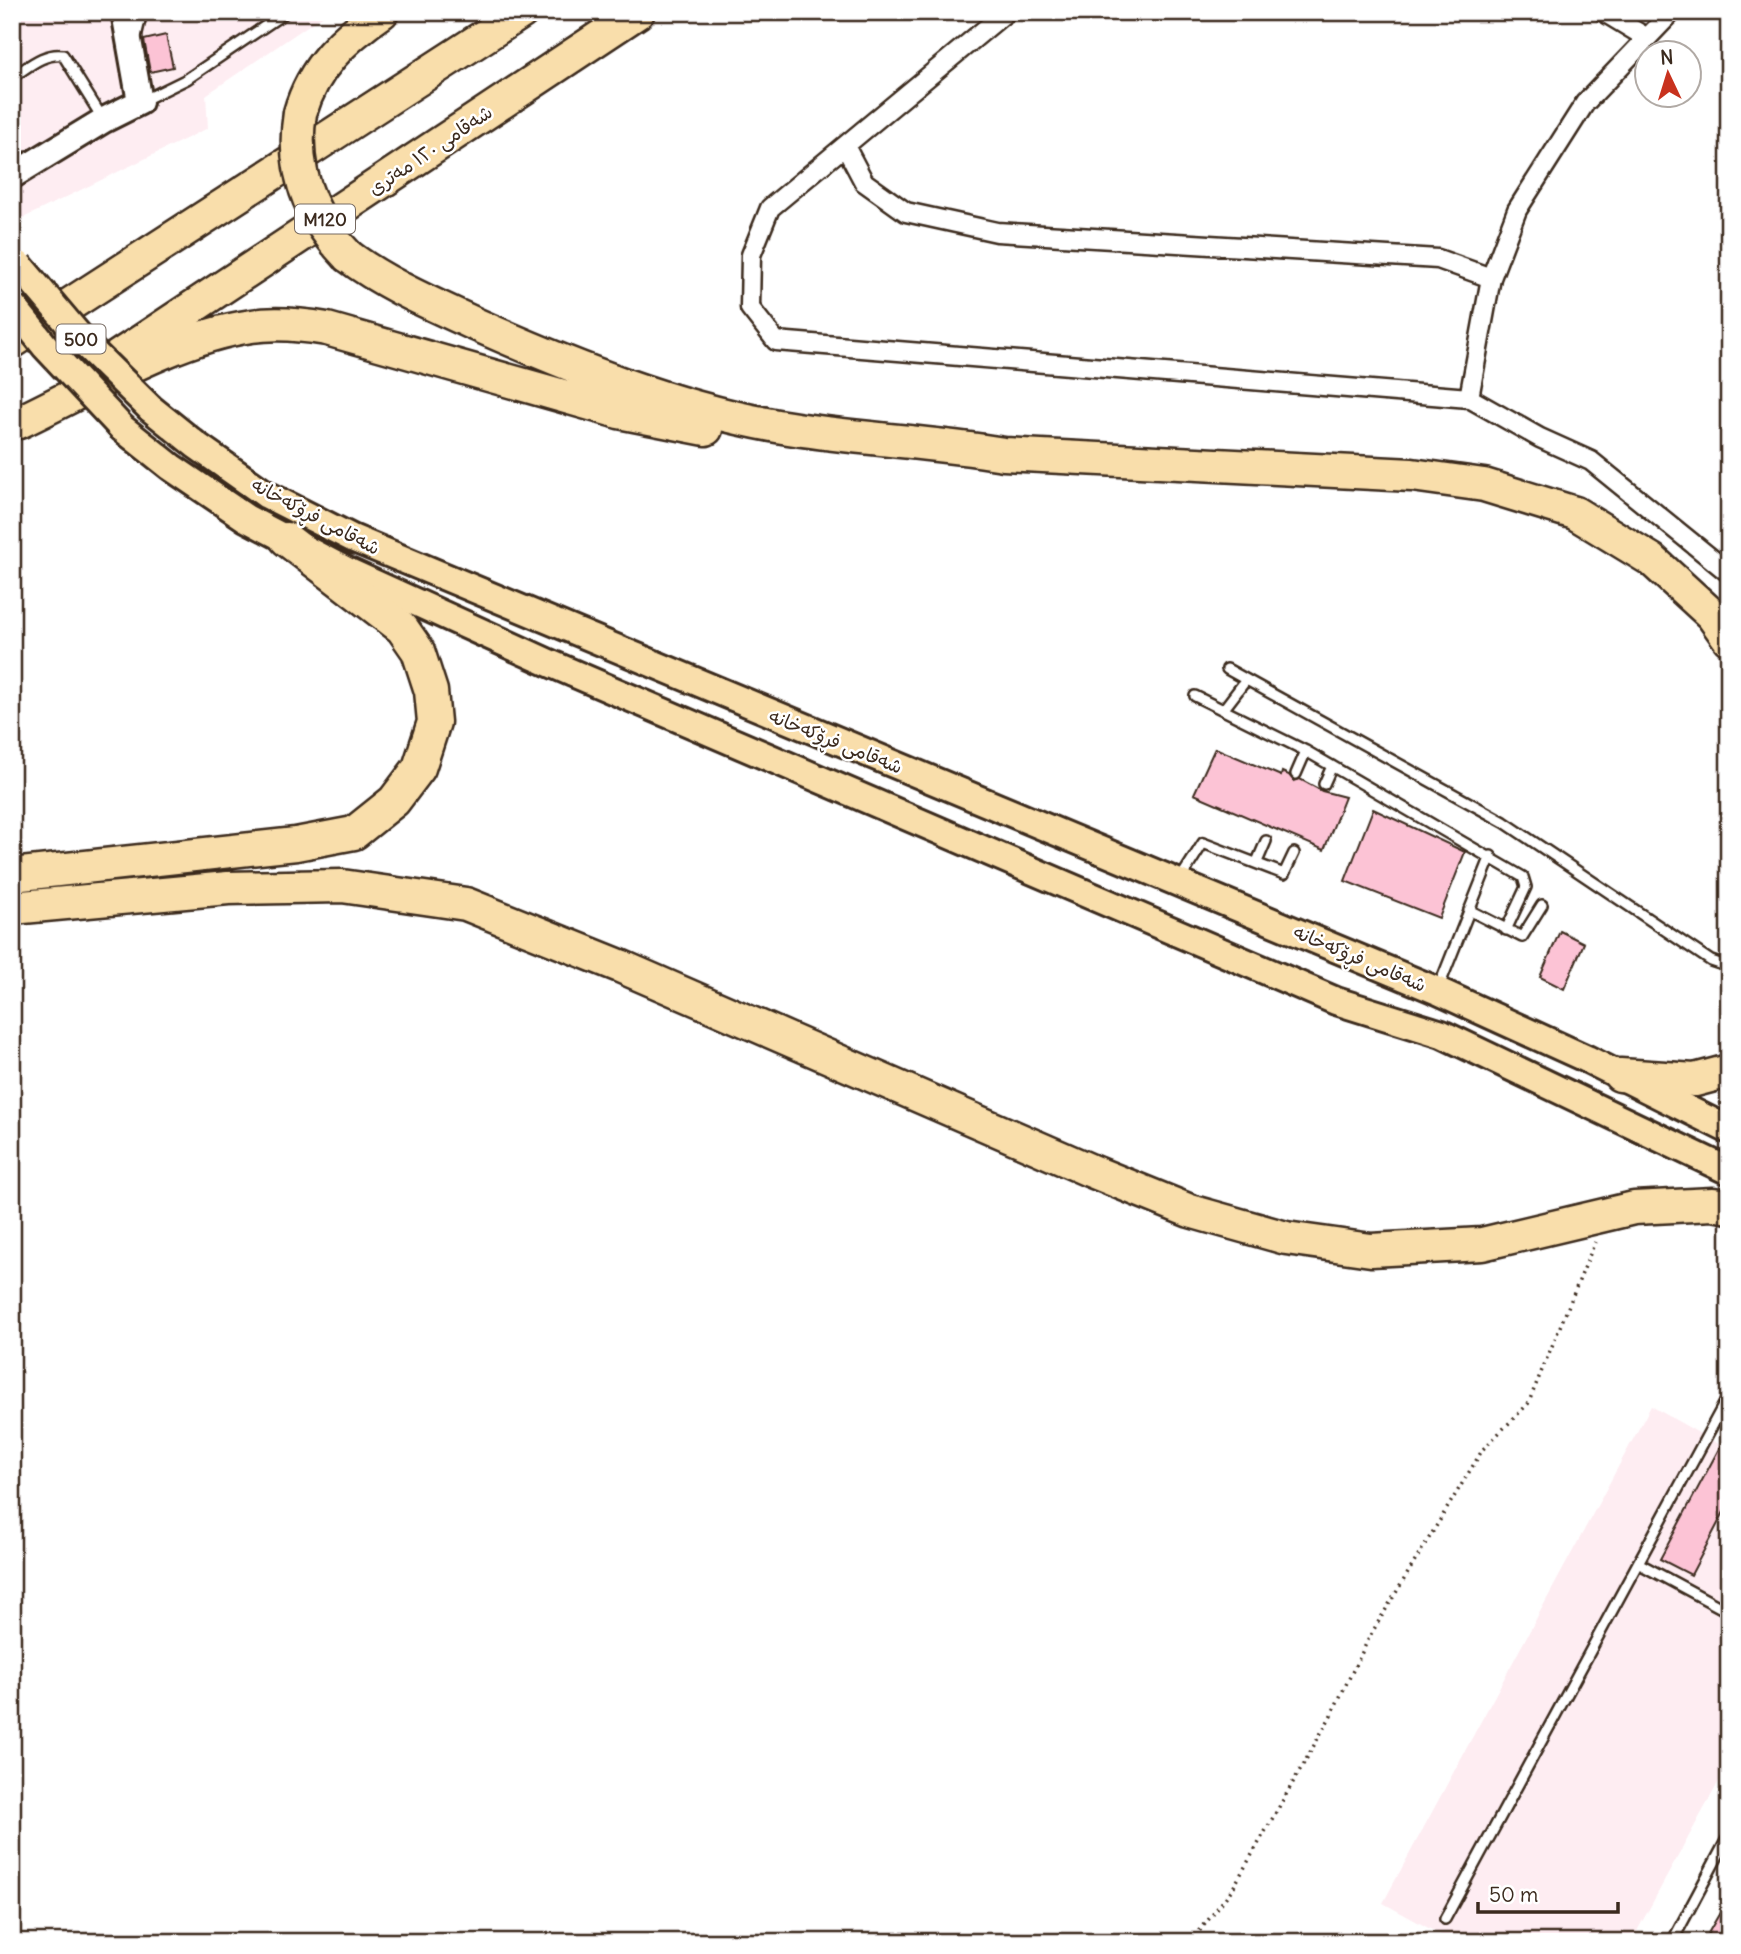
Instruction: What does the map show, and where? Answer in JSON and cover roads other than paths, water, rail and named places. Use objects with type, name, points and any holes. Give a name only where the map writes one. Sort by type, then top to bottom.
[{"type":"highway","points":[[382,12],[334,50],[305,93],[300,113],[297,149],[305,191],[323,225],[348,256],[439,308],[544,355],[699,409],[777,426],[898,442],[953,445],[1004,454]]},
{"type":"highway","points":[[12,342],[522,12]]},
{"type":"highway","name":"شەقامی ١٢٠ مەتری","points":[[16,424],[638,12]]},
{"type":"highway","points":[[16,424],[161,354],[199,340],[254,326],[304,326],[327,329],[619,412],[767,440],[948,456],[1004,454],[1412,475],[1484,485],[1575,513],[1653,560],[1712,615],[1729,639]]},
{"type":"highway","points":[[12,875],[296,844],[354,833],[394,801],[419,768],[434,722],[431,691],[418,651],[402,628],[286,539]]},
{"type":"highway","points":[[12,908],[228,888],[342,886],[466,904],[620,966],[1089,1170],[1191,1211],[1286,1238],[1371,1250],[1482,1244],[1634,1208],[1713,1204],[1729,1208]]},
{"type":"highway","points":[[1620,1075],[1695,1080],[1729,1071]]},
{"type":"main road","name":"شەقامی فڕۆکەخانە","points":[[16,259],[82,340],[150,408],[195,445],[267,495],[352,538],[1448,996],[1620,1075],[1729,1130]]},
{"type":"main road","name":"شەقامی فڕۆکەخانە","points":[[12,305],[44,346],[122,428],[225,503],[347,571],[547,662],[1324,996],[1442,1034],[1726,1162]]},
{"type":"main road","points":[[1442,1034],[1448,996]]},
{"type":"street","points":[[15,169],[140,102],[124,12]]},
{"type":"street","points":[[1006,12],[770,208],[751,255],[750,308],[776,341],[1469,398],[1540,438],[1591,461],[1729,573]]},
{"type":"street","points":[[1604,12],[1647,38],[1672,12]]},
{"type":"street","points":[[1469,398],[1492,278],[1517,211],[1584,103],[1632,53]]},
{"type":"street","points":[[845,146],[864,181],[906,212],[997,232],[1438,259],[1492,278]]},
{"type":"lane","points":[[132,52],[142,12]]},
{"type":"lane","points":[[140,102],[178,85],[286,12]]},
{"type":"lane","points":[[12,77],[45,57],[63,55],[104,120]]},
{"type":"lane","points":[[1227,669],[1503,821],[1711,961],[1729,967]]},
{"type":"lane","points":[[1223,710],[1246,680]]},
{"type":"lane","points":[[1195,696],[1306,751],[1523,877],[1526,883],[1506,930]]},
{"type":"lane","points":[[1296,774],[1306,751]]},
{"type":"lane","points":[[1324,784],[1332,766]]},
{"type":"lane","points":[[1257,862],[1266,841]]},
{"type":"lane","points":[[1178,883],[1203,843],[1284,874],[1294,853]]},
{"type":"lane","points":[[1448,996],[1469,910],[1490,856]]},
{"type":"lane","points":[[1469,910],[1519,937],[1526,936],[1542,905]]},
{"type":"lane","points":[[1445,1919],[1729,1395]]},
{"type":"lane","points":[[1638,1563],[1729,1612]]},
{"type":"lane","points":[[1672,1942],[1729,1835]]}]
